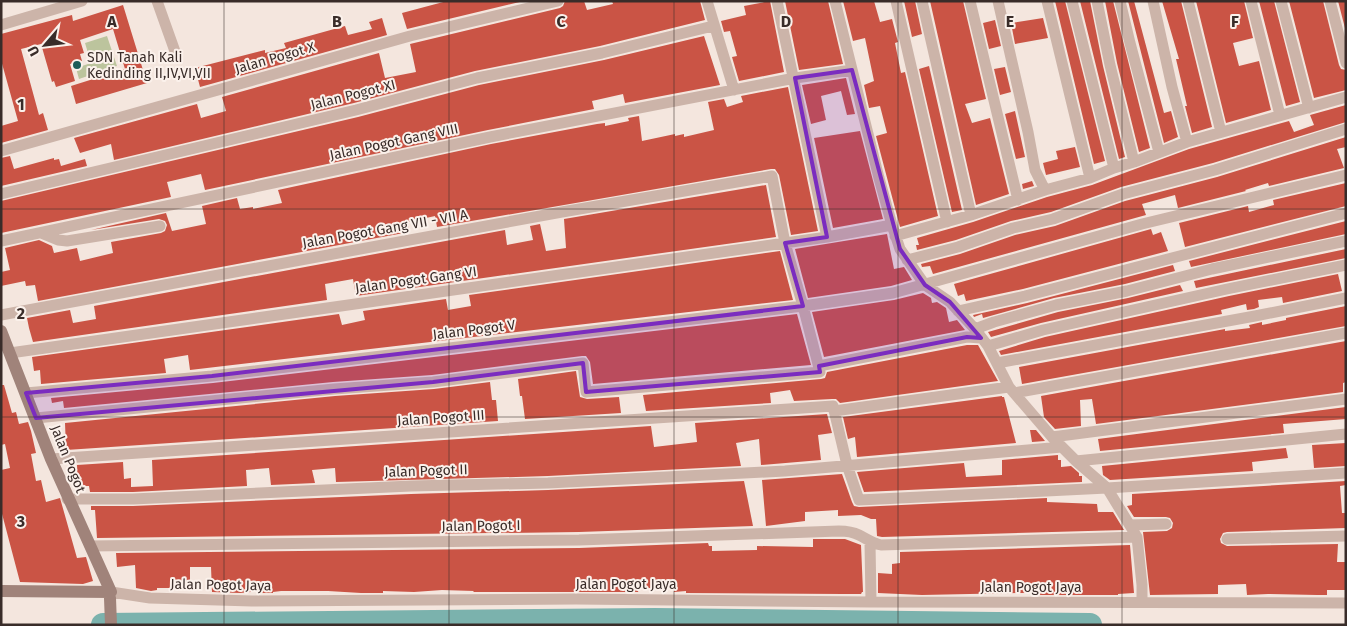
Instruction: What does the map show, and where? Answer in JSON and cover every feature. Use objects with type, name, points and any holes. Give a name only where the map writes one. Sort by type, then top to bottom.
[{"type":"street","points":[[1,25],[82,1]]},
{"type":"street","points":[[157,1],[177,57]]},
{"type":"street","name":"Jalan Pogot X","points":[[1,151],[410,36],[558,1]]},
{"type":"street","points":[[706,1],[734,90]]},
{"type":"street","points":[[777,1],[795,78],[827,237]]},
{"type":"street","points":[[835,1],[894,231],[907,260],[925,285],[950,302],[981,338],[1012,390],[1052,437],[1076,462],[1107,488],[1137,537],[1142,602]]},
{"type":"street","points":[[896,1],[947,222]]},
{"type":"street","points":[[922,1],[971,215]]},
{"type":"street","points":[[970,1],[1018,200]]},
{"type":"street","points":[[998,1],[1035,170],[1045,190]]},
{"type":"street","points":[[1047,1],[1090,178]]},
{"type":"street","points":[[1072,1],[1114,168]]},
{"type":"street","points":[[1097,1],[1134,162]]},
{"type":"street","points":[[1120,1],[1159,152]]},
{"type":"street","points":[[1153,1],[1172,87],[1187,142]]},
{"type":"street","points":[[1188,1],[1221,132]]},
{"type":"street","points":[[1251,1],[1280,115]]},
{"type":"street","points":[[1281,1],[1309,108]]},
{"type":"street","points":[[1330,1],[1346,63]]},
{"type":"street","name":"Jalan Pogot XI","points":[[1,194],[318,120],[477,78],[602,53],[713,26]]},
{"type":"street","name":"Jalan Pogot Gang VIII","points":[[1,241],[490,137],[795,78],[852,70]]},
{"type":"street","name":"Jalan Pogot Gang VI","points":[[4,342],[827,237],[894,231],[947,222],[1045,190],[1090,178],[1187,142],[1346,97]]},
{"type":"street","points":[[907,260],[958,247],[1013,228],[1053,219],[1123,194],[1215,170],[1346,129]]},
{"type":"street","name":"Jalan Pogot V","points":[[26,393],[212,376],[803,306],[893,293],[1142,224],[1346,175]]},
{"type":"street","name":"Jalan Pogot Gang VII - VII A","points":[[1,315],[562,212],[770,176],[773,178],[785,243]]},
{"type":"street","points":[[958,311],[1025,296],[1346,213]]},
{"type":"street","points":[[41,233],[58,240],[68,241],[160,226]]},
{"type":"street","points":[[981,338],[994,322],[1056,305],[1127,291],[1212,269],[1346,241]]},
{"type":"street","points":[[36,418],[334,389],[433,382],[583,363],[586,392],[820,372],[785,243]]},
{"type":"street","points":[[819,366],[967,336],[981,338],[1042,330],[1346,265]]},
{"type":"street","points":[[997,363],[1346,298]]},
{"type":"street","name":"Jalan Pogot III","points":[[50,459],[833,408],[1012,390],[1346,334]]},
{"type":"street","name":"Jalan Pogot","points":[[4,342],[36,418],[50,459],[110,595]]},
{"type":"street","points":[[1052,437],[1346,399]]},
{"type":"street","points":[[833,408],[847,466],[859,500],[1107,488],[1346,473]]},
{"type":"street","points":[[1076,462],[1346,434]]},
{"type":"street","name":"Jalan Pogot II","points":[[68,499],[133,499],[411,486],[548,483],[785,471],[1062,447]]},
{"type":"street","points":[[1130,525],[1166,524]]},
{"type":"street","name":"Jalan Pogot I","points":[[90,546],[578,540],[839,531],[859,535],[870,542],[881,545],[1137,537]]},
{"type":"street","points":[[1227,539],[1346,536]]},
{"type":"street","points":[[870,542],[871,602]]},
{"type":"street","points":[[1,592],[110,595],[111,625]]},
{"type":"street","name":"Jalan Pogot Jaya","points":[[110,595],[252,601],[576,599],[871,602],[1346,602]]},
{"type":"highlighted area","points":[[852,70],[900,249],[925,285],[950,302],[981,338],[967,337],[819,366],[820,372],[586,392],[583,363],[433,382],[36,418],[26,393],[212,376],[803,306],[785,243],[827,237],[795,78]]},
{"type":"green space","points":[[107,36],[117,66],[79,79],[76,68],[91,63],[85,43]]},
{"type":"building","points":[[447,1],[524,1],[407,29],[402,13]]},
{"type":"building","points":[[565,1],[584,1],[587,10],[613,4],[612,1],[700,1],[705,20],[600,46],[475,71],[354,103],[114,160],[111,144],[80,153],[74,138],[197,104],[201,118],[226,111],[222,97],[379,53],[385,78],[416,72],[410,44],[560,8]]},
{"type":"building","points":[[770,1],[784,72],[739,81],[732,57],[737,56],[730,31],[724,32],[721,21],[746,15],[744,6]]},
{"type":"building","points":[[785,1],[828,1],[843,64],[799,70]]},
{"type":"building","points":[[843,1],[874,1],[880,22],[892,19],[898,42],[895,43],[901,73],[905,72],[938,216],[900,227],[876,136],[887,133],[880,106],[869,108],[864,85],[874,81],[865,38],[853,41]]},
{"type":"building","points":[[904,1],[915,1],[922,34],[912,37]]},
{"type":"building","points":[[930,1],[963,1],[986,99],[965,104],[972,123],[990,118],[1009,194],[976,205]]},
{"type":"building","points":[[1055,1],[1065,1],[1105,161],[1094,164]]},
{"type":"building","points":[[1080,1],[1090,1],[1103,66],[1125,157],[1119,159]]},
{"type":"building","points":[[1105,1],[1113,1],[1150,148],[1139,152],[1117,63]]},
{"type":"building","points":[[1128,1],[1134,1],[1164,113],[1171,111],[1178,137],[1164,143]]},
{"type":"building","points":[[1162,1],[1181,1],[1212,127],[1192,133],[1176,59],[1179,59]]},
{"type":"building","points":[[1196,1],[1244,1],[1253,38],[1233,43],[1239,66],[1259,61],[1271,110],[1226,123]]},
{"type":"building","points":[[1259,1],[1274,1],[1300,102],[1286,106]]},
{"type":"building","points":[[1289,1],[1323,1],[1339,65],[1341,69],[1346,70],[1346,90],[1314,98]]},
{"type":"building","points":[[1338,1],[1346,1],[1346,32]]},
{"type":"building","points":[[123,5],[147,83],[76,104],[71,86],[125,69],[113,29],[80,40],[84,53],[80,54],[82,61],[70,64],[75,81],[56,87],[54,81],[52,82],[41,44],[21,49],[39,115],[43,113],[48,130],[1,143],[1,126],[18,121],[1,60],[1,34],[72,15],[73,21]]},
{"type":"building","points":[[382,18],[387,35],[200,87],[195,68],[265,50],[265,53],[286,48],[284,43],[345,26],[348,35],[372,29],[369,22]]},
{"type":"building","points":[[1043,18],[1048,38],[1015,44],[1011,23]]},
{"type":"building","points":[[995,20],[1001,46],[989,49],[983,23]]},
{"type":"building","points":[[704,36],[720,85],[625,103],[623,94],[592,101],[594,109],[205,190],[201,174],[167,182],[171,197],[1,233],[1,201],[358,117],[479,85],[604,60]]},
{"type":"building","points":[[929,66],[962,210],[952,212],[919,69]]},
{"type":"building","points":[[1005,67],[1011,92],[1000,95],[994,69]]},
{"type":"building","points":[[846,78],[855,114],[847,115],[841,91],[821,96],[826,120],[811,124],[802,85]]},
{"type":"building","points":[[788,87],[818,231],[791,235],[779,175],[775,169],[771,169],[437,227],[435,216],[408,222],[409,232],[38,301],[35,285],[26,286],[25,281],[1,286],[1,272],[10,270],[5,248],[39,240],[52,246],[54,253],[77,248],[80,261],[113,253],[111,242],[161,233],[165,231],[167,225],[165,221],[159,219],[91,230],[166,213],[172,231],[206,224],[202,206],[237,198],[240,209],[253,207],[253,209],[282,203],[278,190],[491,144],[597,124],[605,123],[605,126],[629,121],[628,118],[639,116],[642,141],[675,134],[675,136],[684,134],[684,137],[714,130],[708,102],[724,99],[727,107],[743,102],[741,96]]},
{"type":"building","points":[[1346,105],[1346,122],[1213,163],[1121,187],[1051,212],[1011,221],[956,240],[917,250],[916,245],[919,245],[917,238],[973,222],[1047,197],[1092,185],[1189,149],[1289,121],[1294,132],[1314,125],[1310,115]]},
{"type":"building","points":[[1015,111],[1025,157],[1016,159],[1005,114]]},
{"type":"building","points":[[860,131],[883,219],[833,228],[814,138]]},
{"type":"building","points":[[1346,137],[1346,147],[1337,149],[1344,168],[1269,186],[1268,183],[1246,191],[1178,208],[1175,195],[1142,204],[1146,215],[933,274],[930,266],[922,267],[921,264],[960,254],[1015,235],[1055,226],[1125,201],[1217,177]]},
{"type":"building","points":[[1075,147],[1080,167],[1046,175],[1043,163],[1058,159],[1056,151]]},
{"type":"building","points":[[10,156],[14,169],[54,158],[54,160],[59,159],[61,166],[85,159],[87,166],[1,186],[1,158]]},
{"type":"building","points":[[1032,181],[1034,186],[1023,189],[1022,184]]},
{"type":"building","points":[[1346,183],[1346,206],[1185,247],[1179,223],[1248,206],[1249,212],[1274,205],[1273,200]]},
{"type":"building","points":[[766,185],[776,237],[356,296],[353,279],[325,284],[327,300],[33,342],[27,318],[70,310],[73,323],[96,319],[94,306],[505,230],[507,245],[533,240],[530,226],[540,224],[546,251],[566,248],[564,219]]},
{"type":"building","points":[[1346,221],[1346,234],[1191,267],[1189,261]]},
{"type":"building","points":[[1151,229],[1153,235],[1161,232],[1168,251],[1023,289],[966,301],[964,294],[958,296],[954,284]]},
{"type":"building","points":[[887,234],[894,269],[904,267],[912,280],[891,286],[808,298],[795,249]]},
{"type":"building","points":[[1346,249],[1346,258],[1196,288],[1194,281]]},
{"type":"building","points":[[780,251],[793,300],[190,370],[188,355],[164,359],[166,373],[41,384],[40,370],[34,371],[32,357],[339,314],[342,325],[365,320],[363,311],[446,299],[448,310],[471,306],[469,295]]},
{"type":"building","points":[[1173,265],[1175,271],[1125,284],[1054,298],[983,318],[982,314],[974,317],[973,315],[1027,303]]},
{"type":"building","points":[[1338,274],[1342,291],[1283,303],[1282,297],[1258,300],[1259,307],[1254,309],[1247,310],[1246,304],[1221,310],[1222,314],[1001,355],[999,351],[1045,337]]},
{"type":"building","points":[[1180,285],[1183,291],[1041,323],[991,337],[988,332],[1058,312]]},
{"type":"building","points":[[923,293],[931,298],[932,303],[937,302],[946,308],[949,322],[957,320],[965,330],[824,357],[812,312],[894,300]]},
{"type":"building","points":[[1346,306],[1346,326],[1022,384],[1019,367],[1225,329],[1225,331],[1250,328],[1249,325],[1262,322],[1262,325],[1286,320],[1286,318]]},
{"type":"building","points":[[797,314],[811,365],[593,384],[590,362],[586,356],[582,356],[432,375],[333,382],[64,408],[63,401],[52,403],[51,398],[213,383]]},
{"type":"building","points":[[1346,341],[1346,382],[1343,383],[1343,392],[1096,424],[1092,399],[1080,400],[1081,426],[1055,429],[1044,417],[1041,396]]},
{"type":"building","points":[[967,345],[978,345],[998,381],[840,403],[836,399],[794,401],[790,390],[770,393],[771,403],[646,411],[643,395],[821,379],[825,378],[827,372]]},
{"type":"building","points":[[576,371],[580,397],[587,399],[619,397],[621,413],[525,419],[518,379]]},
{"type":"building","points":[[490,382],[492,400],[496,400],[498,421],[66,450],[65,423],[335,396],[434,389]]},
{"type":"building","points":[[1,385],[4,385],[12,413],[16,412],[19,424],[28,422],[36,453],[31,454],[36,481],[41,480],[46,502],[60,498],[77,558],[86,557],[93,581],[83,584],[20,582],[1,510],[1,470],[10,468],[5,444],[1,445]]},
{"type":"building","points":[[1004,397],[1016,443],[857,457],[855,437],[848,439],[843,417]]},
{"type":"building","points":[[1346,407],[1346,419],[1283,424],[1284,433],[1100,451],[1098,439]]},
{"type":"building","points":[[827,414],[832,433],[818,435],[821,460],[761,465],[759,439],[736,443],[741,466],[548,476],[336,482],[335,468],[312,470],[315,483],[271,485],[269,468],[246,470],[247,486],[133,492],[90,492],[89,486],[78,486],[77,465],[123,462],[124,479],[131,478],[131,487],[153,486],[152,460],[651,426],[654,447],[697,442],[695,423]]},
{"type":"building","points":[[1030,430],[1036,430],[1045,441],[1032,442]]},
{"type":"building","points":[[1346,443],[1346,466],[1314,468],[1312,445]]},
{"type":"building","points":[[1286,448],[1288,458],[1252,462],[1253,471],[1110,480],[1103,475],[1102,466]]},
{"type":"building","points":[[1058,455],[1058,460],[1061,460],[1061,467],[1071,466],[1079,473],[1079,476],[1082,476],[1082,482],[864,492],[857,472],[964,463],[966,477],[1002,475],[1002,460]]},
{"type":"building","points":[[842,474],[854,506],[859,507],[1047,498],[1047,502],[1097,504],[1098,512],[1113,512],[1124,530],[882,537],[877,536],[876,519],[861,515],[838,516],[838,510],[805,512],[805,521],[766,526],[762,480]]},
{"type":"building","points":[[744,481],[753,526],[579,532],[97,538],[95,510],[91,510],[91,506],[133,506]]},
{"type":"building","points":[[1346,481],[1346,485],[1340,486],[1342,513],[1346,513],[1346,528],[1227,532],[1223,533],[1220,539],[1221,543],[1227,546],[1338,544],[1337,562],[1346,562],[1346,590],[1327,590],[1327,595],[1247,595],[1246,584],[1218,585],[1218,594],[1150,595],[1143,532],[1167,531],[1172,528],[1173,523],[1170,518],[1166,517],[1134,517],[1127,506],[1132,505],[1132,494]]},
{"type":"building","points":[[813,539],[845,539],[861,545],[863,592],[861,594],[686,593],[686,591],[674,592],[674,588],[639,588],[638,592],[473,592],[442,590],[414,592],[383,591],[383,593],[328,591],[281,591],[273,593],[262,593],[261,591],[240,593],[212,592],[211,567],[190,567],[190,588],[157,588],[157,590],[151,591],[136,588],[135,565],[117,567],[116,553],[579,548],[708,543],[709,546],[712,546],[712,551],[757,550],[757,546],[813,547]]},
{"type":"building","points":[[1130,545],[1134,593],[1118,595],[1033,595],[1033,593],[1017,593],[922,595],[878,593],[878,573],[892,574],[892,564],[900,563],[900,552]]},
{"type":"waterway","points":[[103,625],[655,620],[1090,625]]},
{"type":"place","name":"SDN Tanah Kali Kedinding II,IV,VI,VII","points":[[77,65]]}]
